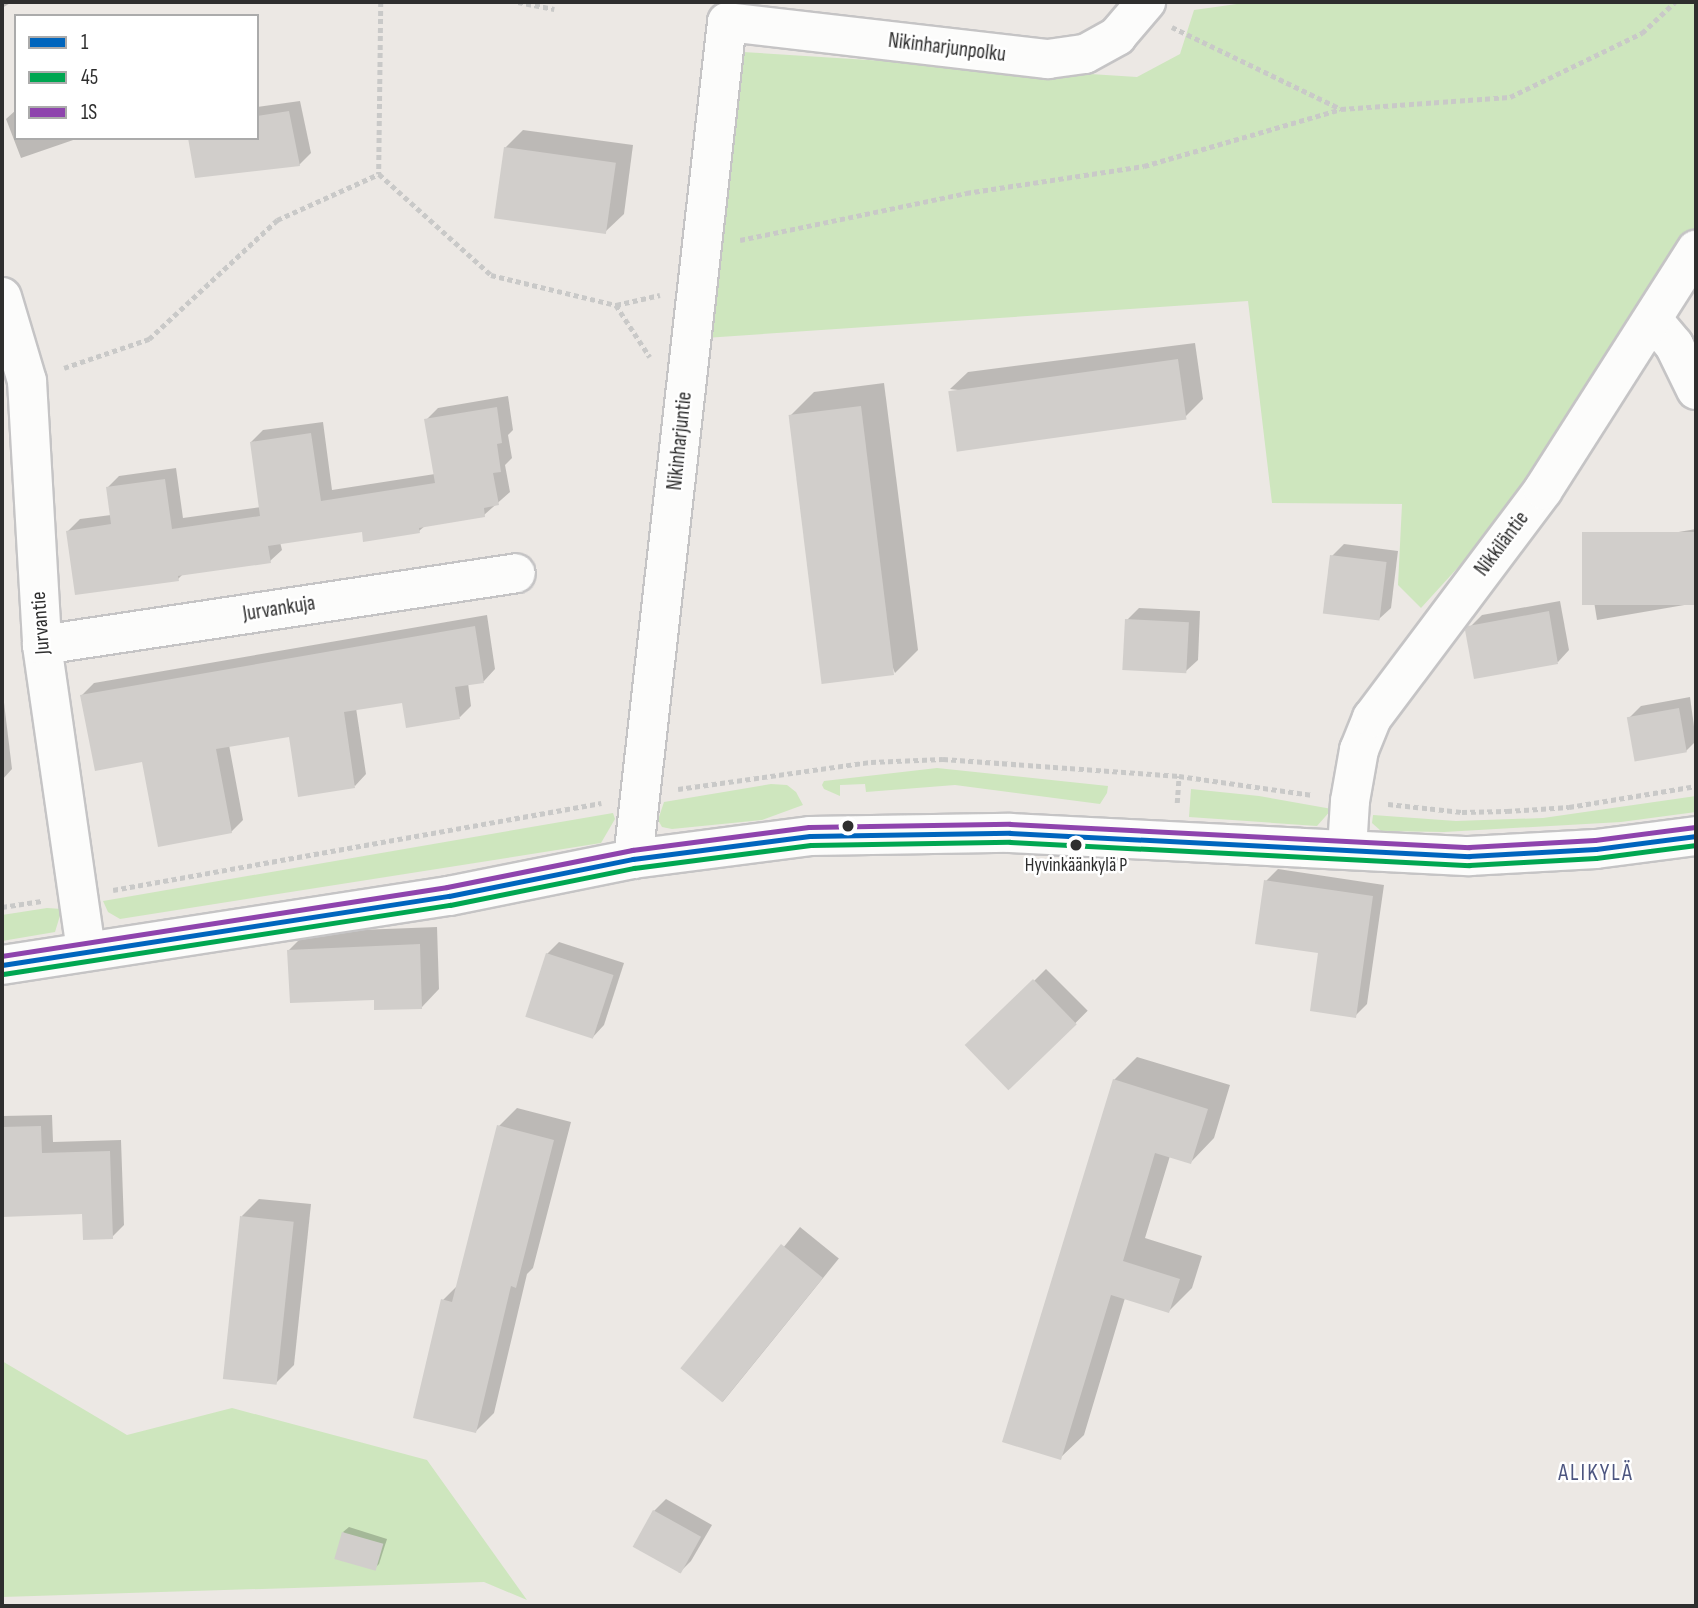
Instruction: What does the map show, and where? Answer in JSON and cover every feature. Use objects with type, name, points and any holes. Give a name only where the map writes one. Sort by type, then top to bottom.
[{"type":"street","name":"Nikinharjunpolku","points":[[727,22],[1048,59],[1085,54],[1117,36],[1143,7]]},
{"type":"street","name":"Nikinharjuntie","points":[[633,859],[727,22]]},
{"type":"street","name":"Nikkiläntie","points":[[1347,849],[1350,801],[1359,750],[1372,718],[1543,490],[1696,250]]},
{"type":"street","name":"Jurvantie","points":[[2,298],[14,371],[42,645],[86,950]]},
{"type":"street","points":[[1653,320],[1674,345],[1696,390]]},
{"type":"street","name":"Jurvankuja","points":[[42,645],[516,573]]},
{"type":"street","points":[[2,965],[450,896],[633,859],[810,836],[1010,833],[1469,856],[1596,849],[1696,836]]},
{"type":"path","points":[[381,2],[379,174],[491,275],[616,305],[666,294],[699,264],[966,193],[1144,166],[1341,109],[1510,97],[1642,33],[1675,2]]},
{"type":"path","points":[[519,2],[554,9]]},
{"type":"path","points":[[1143,7],[1341,109]]},
{"type":"path","points":[[14,371],[149,339],[277,220],[379,174]]},
{"type":"green space","points":[[1251,2],[1696,2],[1696,232],[1535,483],[1421,608],[1398,585],[1402,504],[1272,503],[1248,301],[705,338],[743,52],[1137,77],[1180,54],[1194,10]]},
{"type":"green space","points":[[937,768],[1108,786],[1100,804],[955,785],[866,792],[865,784],[840,785],[840,796],[824,789],[822,785],[824,781]]},
{"type":"green space","points":[[771,784],[787,785],[796,792],[803,805],[762,820],[672,829],[662,827],[658,820],[664,802]]},
{"type":"green space","points":[[1191,789],[1259,796],[1332,809],[1317,826],[1189,817]]},
{"type":"green space","points":[[1696,796],[1696,812],[1621,822],[1444,832],[1381,831],[1372,823],[1373,815],[1456,821],[1543,818]]},
{"type":"green space","points":[[613,813],[615,819],[601,843],[120,919],[108,912],[103,901]]},
{"type":"green space","points":[[47,908],[62,909],[55,932],[2,941],[2,915]]},
{"type":"green space","points":[[2,1361],[127,1435],[232,1408],[427,1460],[527,1600],[484,1582],[2,1597]]},
{"type":"building","points":[[289,111],[300,166],[195,178],[188,140],[259,140],[259,116]]},
{"type":"building","points":[[504,147],[616,163],[606,234],[494,218]]},
{"type":"building","points":[[1178,359],[1186,419],[957,452],[948,391]]},
{"type":"building","points":[[861,406],[894,675],[822,684],[789,415]]},
{"type":"building","points":[[497,407],[502,443],[497,444],[501,472],[493,473],[499,505],[484,508],[485,517],[419,528],[420,533],[363,542],[362,532],[268,546],[271,563],[178,576],[179,581],[75,595],[66,531],[111,524],[106,487],[165,479],[172,529],[260,516],[250,442],[311,433],[321,501],[435,483],[424,419]]},
{"type":"building","points":[[1582,532],[1696,532],[1696,605],[1582,605]]},
{"type":"building","points":[[1330,555],[1387,562],[1379,621],[1323,614]]},
{"type":"building","points":[[1549,611],[1558,664],[1474,679],[1465,630],[1468,626]]},
{"type":"building","points":[[1125,619],[1189,622],[1186,673],[1122,670]]},
{"type":"building","points":[[475,626],[484,683],[455,687],[460,719],[406,728],[402,703],[344,712],[355,788],[298,797],[289,737],[216,749],[232,833],[158,847],[142,762],[95,771],[80,695]]},
{"type":"building","points":[[1679,708],[1687,752],[1635,762],[1627,717]]},
{"type":"building","points":[[1264,880],[1373,896],[1356,1018],[1310,1011],[1318,953],[1255,944]]},
{"type":"building","points":[[420,944],[422,1009],[374,1010],[374,1000],[290,1003],[287,950]]},
{"type":"building","points":[[546,953],[614,975],[593,1039],[525,1017]]},
{"type":"building","points":[[1033,979],[1077,1024],[1008,1090],[965,1045]]},
{"type":"building","points":[[1113,1079],[1208,1109],[1191,1164],[1155,1153],[1123,1261],[1180,1279],[1169,1313],[1111,1295],[1061,1460],[1002,1442]]},
{"type":"building","points":[[497,1125],[554,1140],[516,1288],[511,1286],[476,1433],[413,1418],[441,1299],[452,1302]]},
{"type":"building","points":[[41,1126],[42,1153],[110,1151],[113,1239],[83,1240],[82,1214],[2,1217],[2,1127]]},
{"type":"building","points":[[240,1216],[294,1222],[277,1385],[223,1379]]},
{"type":"building","points":[[781,1244],[823,1278],[722,1402],[680,1368]]},
{"type":"building","points":[[653,1510],[701,1537],[681,1573],[633,1547]]},
{"type":"building","points":[[342,1532],[383,1544],[376,1571],[334,1559]]},
{"type":"transit line","name":"1S","points":[[2,956],[447,887],[632,850],[809,827],[1010,824],[1469,847],[1595,840],[1695,827]]},
{"type":"transit line","name":"1","points":[[2,965],[449,896],[633,859],[810,836],[1010,833],[1469,856],[1596,849],[1696,836]]},
{"type":"transit line","name":"45","points":[[3,974],[450,905],[634,868],[811,845],[1010,842],[1469,865],[1596,858],[1696,845]]},
{"type":"place","name":"Hyvinkäänkylä P","points":[[1076,845]]},
{"type":"district","name":"ALIKYLÄ","points":[[1596,1473]]}]
